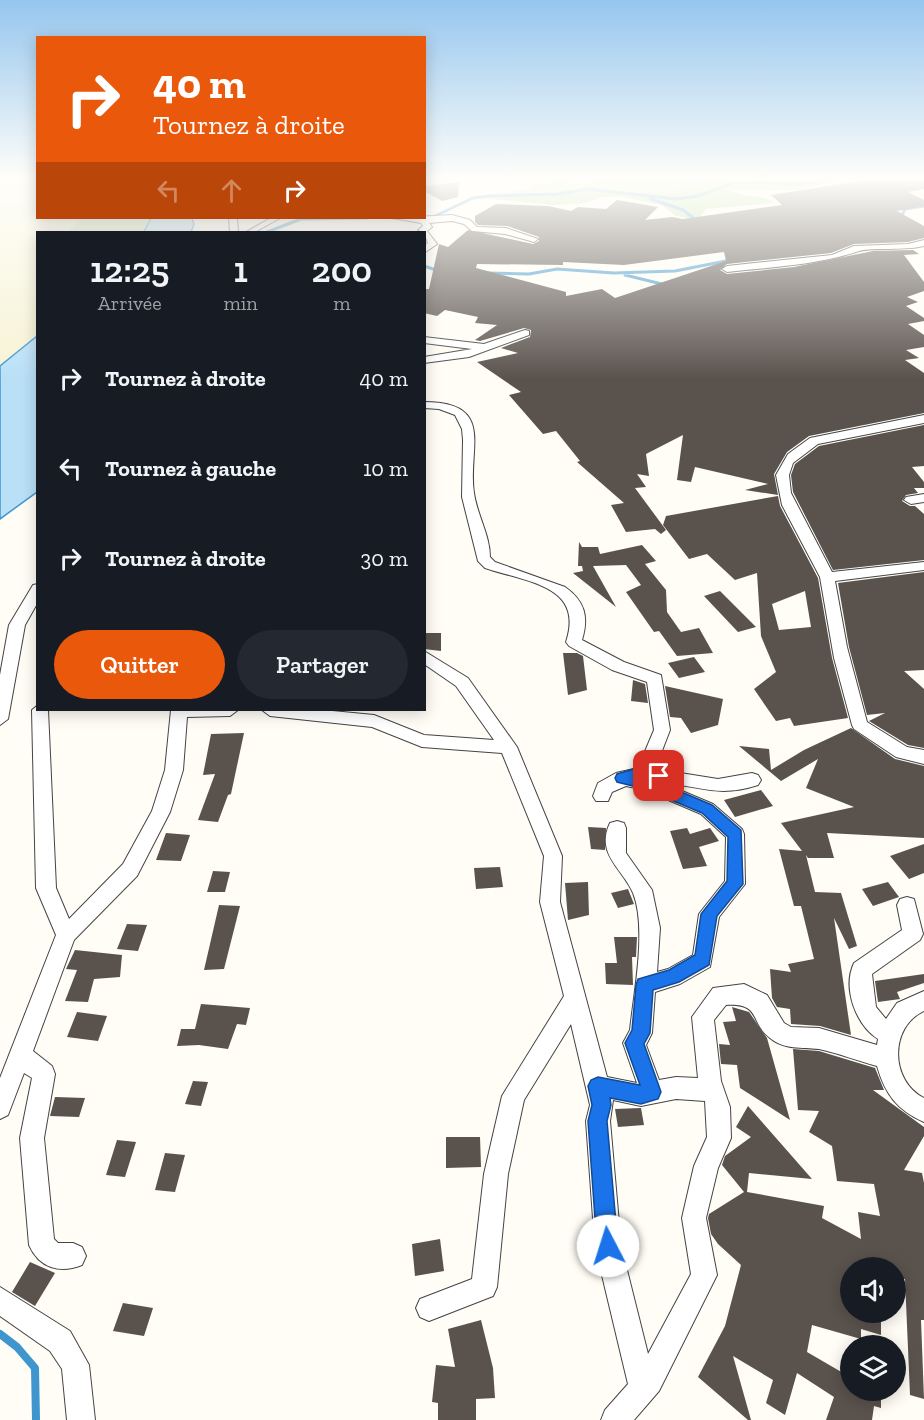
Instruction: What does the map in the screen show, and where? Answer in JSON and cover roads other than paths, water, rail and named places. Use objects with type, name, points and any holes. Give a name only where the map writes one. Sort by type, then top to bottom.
[{"type":"street","points":[[727,269],[832,258],[853,252],[854,249],[911,246]]},
{"type":"street","points":[[426,360],[465,355],[525,333]]},
{"type":"street","points":[[426,340],[486,347]]},
{"type":"street","points":[[426,405],[441,404],[460,411],[466,418],[469,468],[466,489],[483,549],[483,558],[490,565],[557,589],[575,603],[579,619],[574,642],[618,666],[655,679],[662,730],[644,775]]},
{"type":"street","points":[[924,419],[814,441],[800,448],[785,467],[782,482],[793,511],[810,539],[827,577],[837,638],[860,724],[902,752],[924,757]]},
{"type":"street","points":[[827,577],[924,566]]},
{"type":"street","points":[[0,719],[17,625],[36,592]]},
{"type":"street","points":[[426,657],[462,682],[508,747],[553,856],[550,902],[602,1105],[598,1121],[608,1246],[643,1388]]},
{"type":"street","points":[[40,711],[46,888],[66,935]]},
{"type":"street","points":[[0,1107],[66,935],[130,870],[144,848],[161,812],[174,770],[179,711]]},
{"type":"street","points":[[279,711],[374,722],[422,741],[508,747]]},
{"type":"street","points":[[602,796],[604,788],[622,778],[644,775],[673,777],[718,786],[752,780]]},
{"type":"street","points":[[622,778],[648,784],[707,809],[735,834],[735,884],[710,914],[703,960],[673,977],[644,985]]},
{"type":"street","points":[[617,828],[617,855],[642,890],[650,928],[641,1033],[634,1043],[652,1092]]},
{"type":"street","points":[[907,905],[913,934],[861,970],[863,1007],[879,1028],[887,1046],[891,1078],[910,1105],[924,1110]]},
{"type":"street","points":[[615,1420],[643,1388],[704,1275],[694,1218],[706,1166],[719,1138],[718,1107],[713,1090],[703,1017],[721,995],[744,994],[759,1002],[776,1030],[789,1037],[887,1046]]},
{"type":"street","points":[[429,1308],[484,1287],[496,1174],[513,1096],[575,998]]},
{"type":"street","points":[[887,1046],[903,1012],[924,1001]]},
{"type":"street","points":[[20,1055],[44,1074],[32,1138],[42,1245],[54,1256],[73,1256]]},
{"type":"street","points":[[598,1086],[641,1095],[676,1088],[713,1090]]},
{"type":"street","points":[[0,1300],[60,1341],[75,1365],[81,1420]]},
{"type":"water","points":[[36,337],[36,493],[0,519],[0,366]]},
{"type":"waterway","points":[[487,273],[529,274],[557,269],[614,273],[675,271],[731,260]]},
{"type":"waterway","points":[[426,267],[439,271]]},
{"type":"waterway","points":[[625,275],[666,285]]},
{"type":"waterway","points":[[0,1334],[17,1347],[35,1368],[36,1420]]}]
